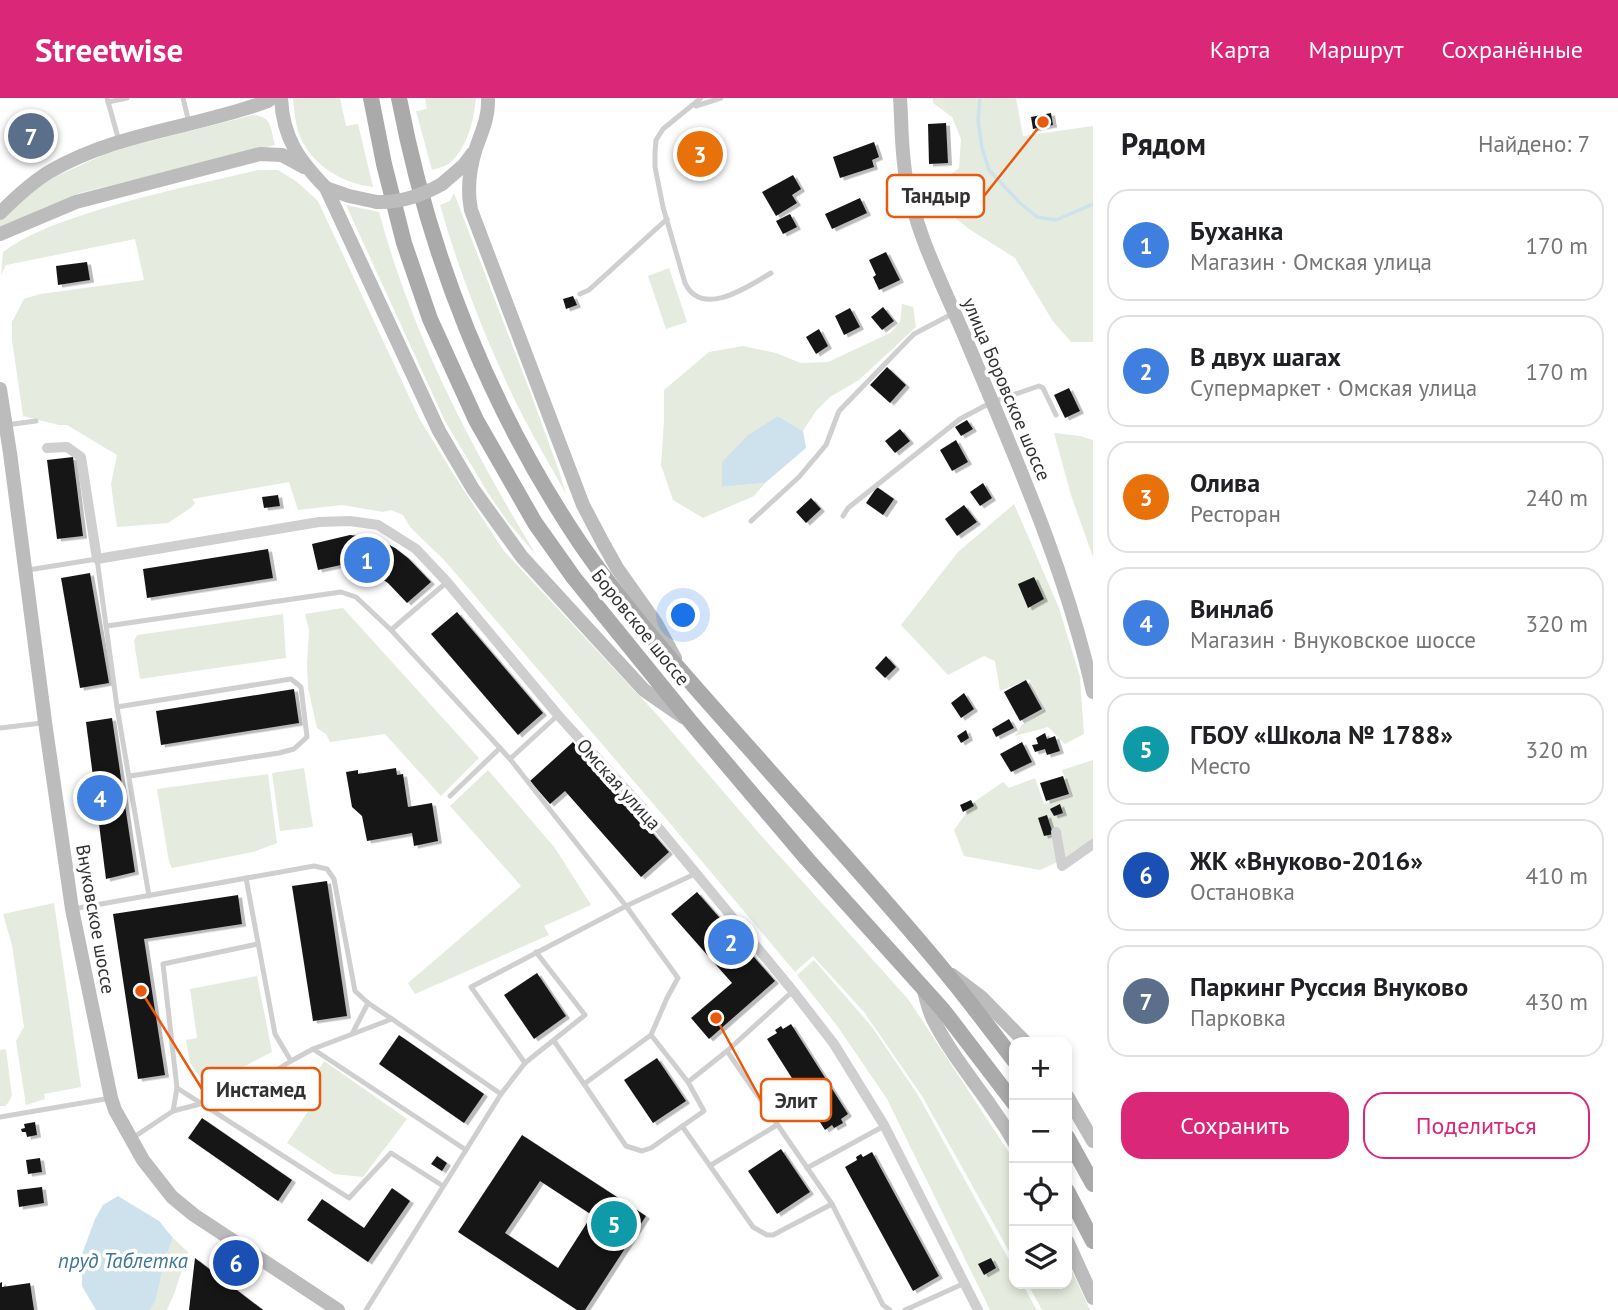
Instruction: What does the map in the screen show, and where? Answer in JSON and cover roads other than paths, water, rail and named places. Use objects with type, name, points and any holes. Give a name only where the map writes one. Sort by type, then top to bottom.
[{"type":"main road","points":[[0,213],[18,195],[48,173],[90,152],[119,141],[236,112],[272,98]]},
{"type":"main road","points":[[281,98],[288,139],[309,170],[326,188],[439,431],[473,489],[523,556],[644,690],[690,721]]},
{"type":"main road","name":"Боровское шоссе","points":[[371,98],[384,164],[408,257],[430,319],[476,420],[539,530],[574,578],[690,721],[807,859],[923,986],[1012,1100]]},
{"type":"main road","name":"Боровское шоссе","points":[[399,98],[436,248],[472,343],[512,427],[581,544],[622,600],[942,968],[1009,1054]]},
{"type":"main road","name":"улица Боровское шоссе","points":[[900,98],[905,173],[912,204],[928,253],[1056,559],[1077,624],[1093,692]]},
{"type":"main road","points":[[491,102],[476,149],[469,189],[471,210],[583,505],[612,559],[656,623],[680,669]]},
{"type":"main road","points":[[326,188],[363,200],[407,200],[442,184],[464,165],[476,149]]},
{"type":"main road","points":[[0,234],[76,202],[260,154],[282,155],[309,170]]},
{"type":"main road","name":"Внуковское шоссе","points":[[0,389],[72,909],[115,1110],[157,1180],[183,1207],[338,1310]]},
{"type":"main road","points":[[942,968],[981,997],[1020,1037]]},
{"type":"main road","points":[[923,986],[932,1017],[948,1045],[1009,1133]]},
{"type":"main road","points":[[1070,1100],[1088,1127],[1093,1141]]},
{"type":"main road","points":[[1072,1146],[1093,1184]]},
{"type":"main road","points":[[1072,1201],[1093,1241]]},
{"type":"main road","points":[[1072,1252],[1093,1298]]},
{"type":"street","points":[[47,448],[67,447],[81,457],[96,559]]},
{"type":"street","name":"Омская улица","points":[[96,559],[309,524],[349,521],[378,525],[416,549],[447,582],[558,715],[638,803],[834,1044],[884,1125],[978,1310]]},
{"type":"street","points":[[1056,832],[1062,866],[1093,844]]},
{"type":"lane","points":[[119,141],[108,100],[127,98]]},
{"type":"lane","points":[[183,98],[189,123]]},
{"type":"lane","points":[[701,98],[663,129],[656,140],[655,167],[685,283],[687,288],[698,296],[721,299],[771,274]]},
{"type":"lane","points":[[690,108],[721,98]]},
{"type":"lane","points":[[580,294],[589,290],[667,219]]},
{"type":"lane","points":[[751,521],[799,477],[826,445],[839,411],[914,334],[954,312]]},
{"type":"lane","points":[[843,516],[848,508],[960,419],[992,402],[1038,386],[1042,388],[1056,415]]},
{"type":"lane","points":[[6,425],[36,421]]},
{"type":"lane","points":[[25,571],[96,559],[117,707],[149,896]]},
{"type":"lane","points":[[391,630],[447,582]]},
{"type":"lane","points":[[107,626],[341,592],[356,597],[391,630],[510,759],[626,905],[678,978],[651,1035],[584,1084]]},
{"type":"lane","points":[[117,707],[290,679],[301,687],[307,737],[294,748],[279,753],[130,776]]},
{"type":"lane","points":[[510,759],[558,715]]},
{"type":"lane","points":[[0,728],[45,722]]},
{"type":"lane","points":[[450,796],[500,748]]},
{"type":"lane","points":[[72,909],[314,866],[327,869],[334,879],[355,991],[368,1003],[501,1094]]},
{"type":"lane","points":[[525,1063],[471,987],[626,905],[696,873]]},
{"type":"lane","points":[[246,878],[275,1034],[291,1061]]},
{"type":"lane","points":[[173,1111],[177,1088],[163,964],[258,944]]},
{"type":"lane","points":[[366,1310],[501,1094],[525,1063],[585,1016],[536,952]]},
{"type":"lane","points":[[688,1082],[727,1051],[793,991]]},
{"type":"lane","points":[[352,1034],[368,1003]]},
{"type":"lane","points":[[131,1139],[173,1111],[200,1104],[275,1071],[313,1049],[392,1019]]},
{"type":"lane","points":[[554,1041],[626,1146],[642,1151],[651,1148],[704,1111],[688,1082],[651,1035]]},
{"type":"lane","points":[[313,1049],[466,1150]]},
{"type":"lane","points":[[727,1051],[831,1204],[883,1305],[890,1310]]},
{"type":"lane","points":[[177,1088],[349,1198],[391,1153],[443,1186]]},
{"type":"lane","points":[[0,1117],[111,1098]]},
{"type":"lane","points":[[711,1165],[777,1125]]},
{"type":"lane","points":[[807,1168],[884,1125]]},
{"type":"lane","points":[[682,1126],[753,1227],[767,1235],[773,1235],[831,1204]]},
{"type":"lane","points":[[905,1310],[965,1283]]},
{"type":"water","points":[[778,416],[803,431],[806,448],[765,483],[722,487],[722,462],[748,435]]},
{"type":"water","name":"пруд Таблетка","points":[[118,1196],[159,1221],[173,1238],[156,1300],[150,1310],[96,1310],[82,1286],[82,1254],[95,1219],[103,1205]]},
{"type":"waterway","points":[[980,98],[978,120],[982,148],[989,170],[1019,202],[1037,217],[1056,220],[1093,204]]},
{"type":"place","name":"Тандыр","points":[[1043,122]]},
{"type":"place","name":"Паркинг Руссия Внуково","points":[[31,136]]},
{"type":"place","name":"Олива","points":[[700,154]]},
{"type":"place","name":"Буханка","points":[[367,560]]},
{"type":"place","name":"Винлаб","points":[[100,798]]},
{"type":"place","name":"В двух шагах","points":[[731,942]]},
{"type":"place","name":"Инстамед","points":[[141,991]]},
{"type":"place","name":"Элит","points":[[716,1018]]},
{"type":"place","name":"ГБОУ «Школа № 1788»","points":[[614,1224]]},
{"type":"place","name":"ЖК «Внуково-2016»","points":[[236,1263]]}]
